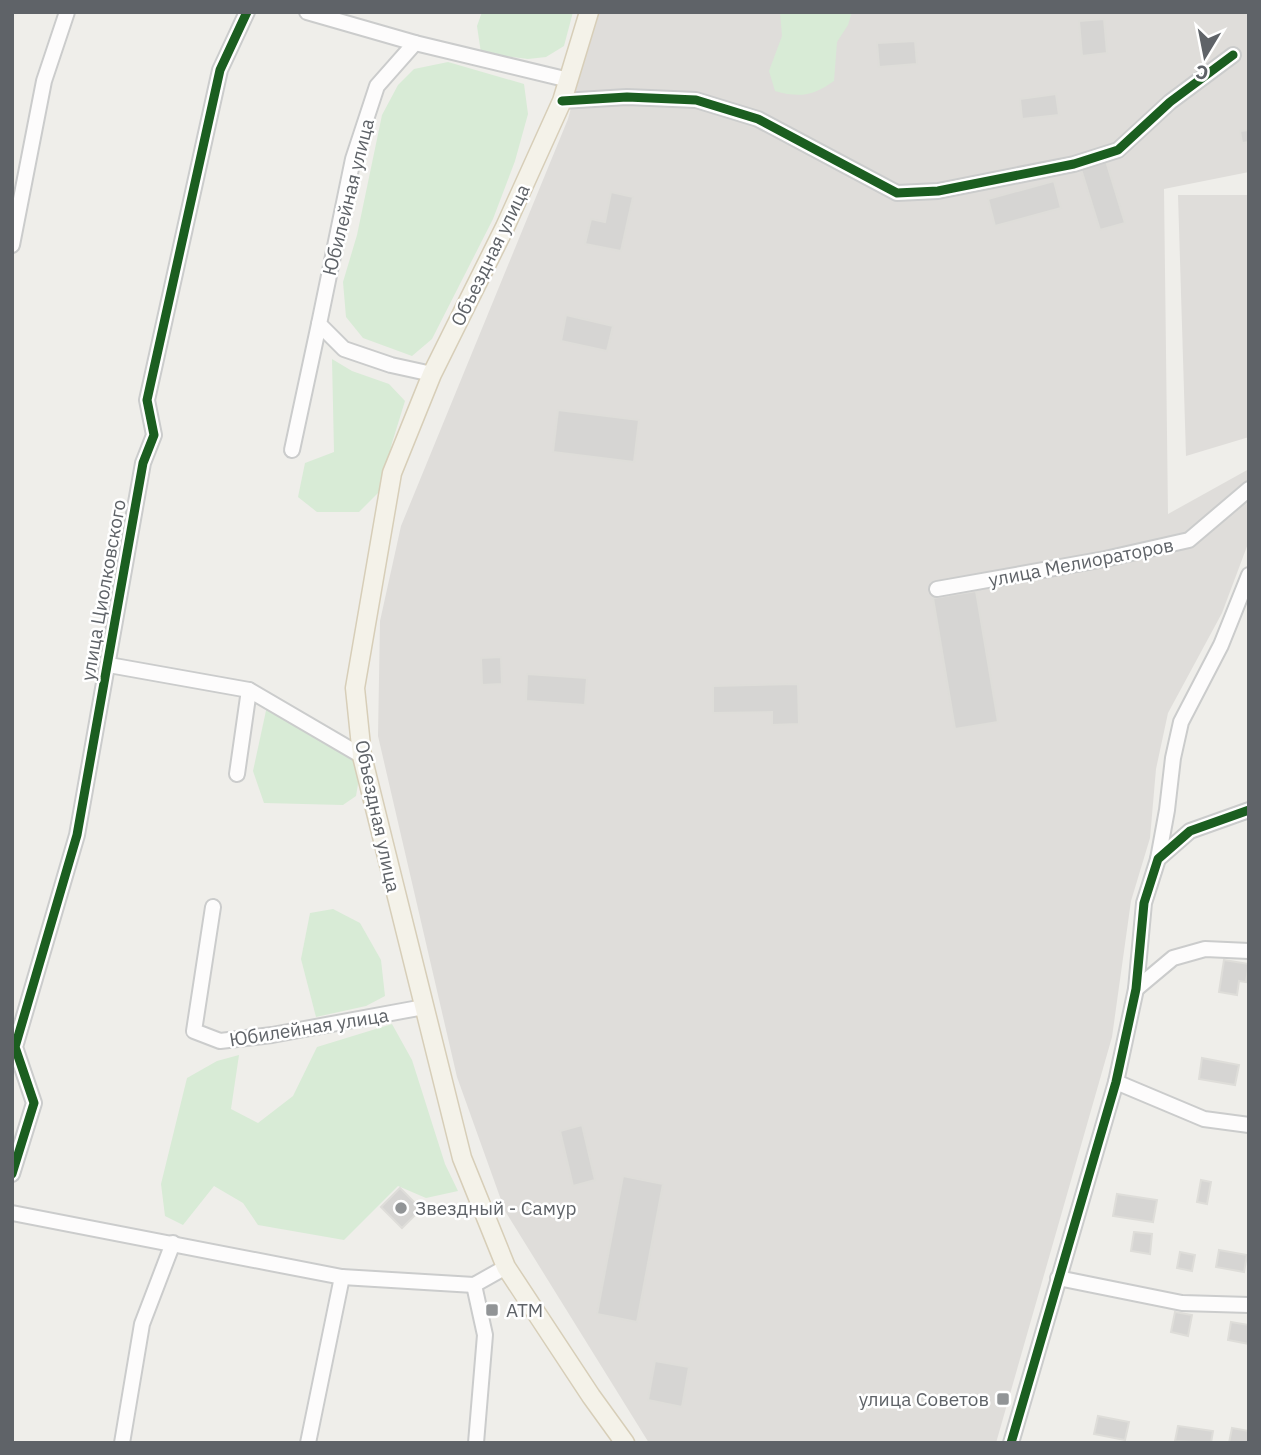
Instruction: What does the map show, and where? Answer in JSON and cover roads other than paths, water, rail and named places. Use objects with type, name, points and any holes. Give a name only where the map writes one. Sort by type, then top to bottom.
[{"type":"main road","name":"Объездная улица","points":[[589,12],[562,101],[505,227],[432,374],[392,473],[355,688],[362,756],[462,1158],[506,1267],[625,1443]]},
{"type":"street","points":[[12,245],[44,81],[67,12]]},
{"type":"street","name":"улица Циолковского","points":[[12,1174],[34,1103],[15,1046],[77,835],[143,463],[154,435],[147,400],[220,70],[247,12]]},
{"type":"street","points":[[307,12],[415,43],[569,80]]},
{"type":"street","name":"Юбилейная улица","points":[[292,450],[353,159],[377,86],[415,43]]},
{"type":"street","points":[[562,101],[627,97],[696,100],[758,119],[897,193],[938,191],[1074,164],[1118,150],[1170,102],[1233,55]]},
{"type":"street","points":[[319,324],[344,349],[391,365],[432,374]]},
{"type":"street","name":"улица Мелиораторов","points":[[937,589],[1105,559],[1189,540],[1249,489]]},
{"type":"street","points":[[1011,1443],[1116,1082],[1136,989],[1144,903],[1158,859],[1181,722],[1221,645],[1249,575]]},
{"type":"street","name":"улица Циолковского","points":[[109,665],[249,690],[362,756]]},
{"type":"street","points":[[237,774],[249,690]]},
{"type":"street","points":[[1158,859],[1190,831],[1249,810]]},
{"type":"street","name":"Юбилейная улица","points":[[213,907],[194,1031],[220,1041],[272,1035],[424,1007]]},
{"type":"street","points":[[1136,989],[1173,958],[1205,949],[1249,951]]},
{"type":"street","points":[[1116,1082],[1204,1119],[1249,1125]]},
{"type":"street","points":[[12,1213],[342,1277],[474,1285],[506,1267]]},
{"type":"street","points":[[122,1443],[142,1324],[173,1243]]},
{"type":"street","points":[[308,1443],[342,1277]]},
{"type":"street","points":[[1058,1278],[1182,1303],[1249,1305]]},
{"type":"street","points":[[474,1285],[485,1335],[477,1443]]},
{"type":"place","name":"Звездный - Самур","points":[[401,1208]]},
{"type":"place","name":"АТМ","points":[[492,1310]]},
{"type":"place","name":"улица Советов","points":[[1003,1399]]}]
